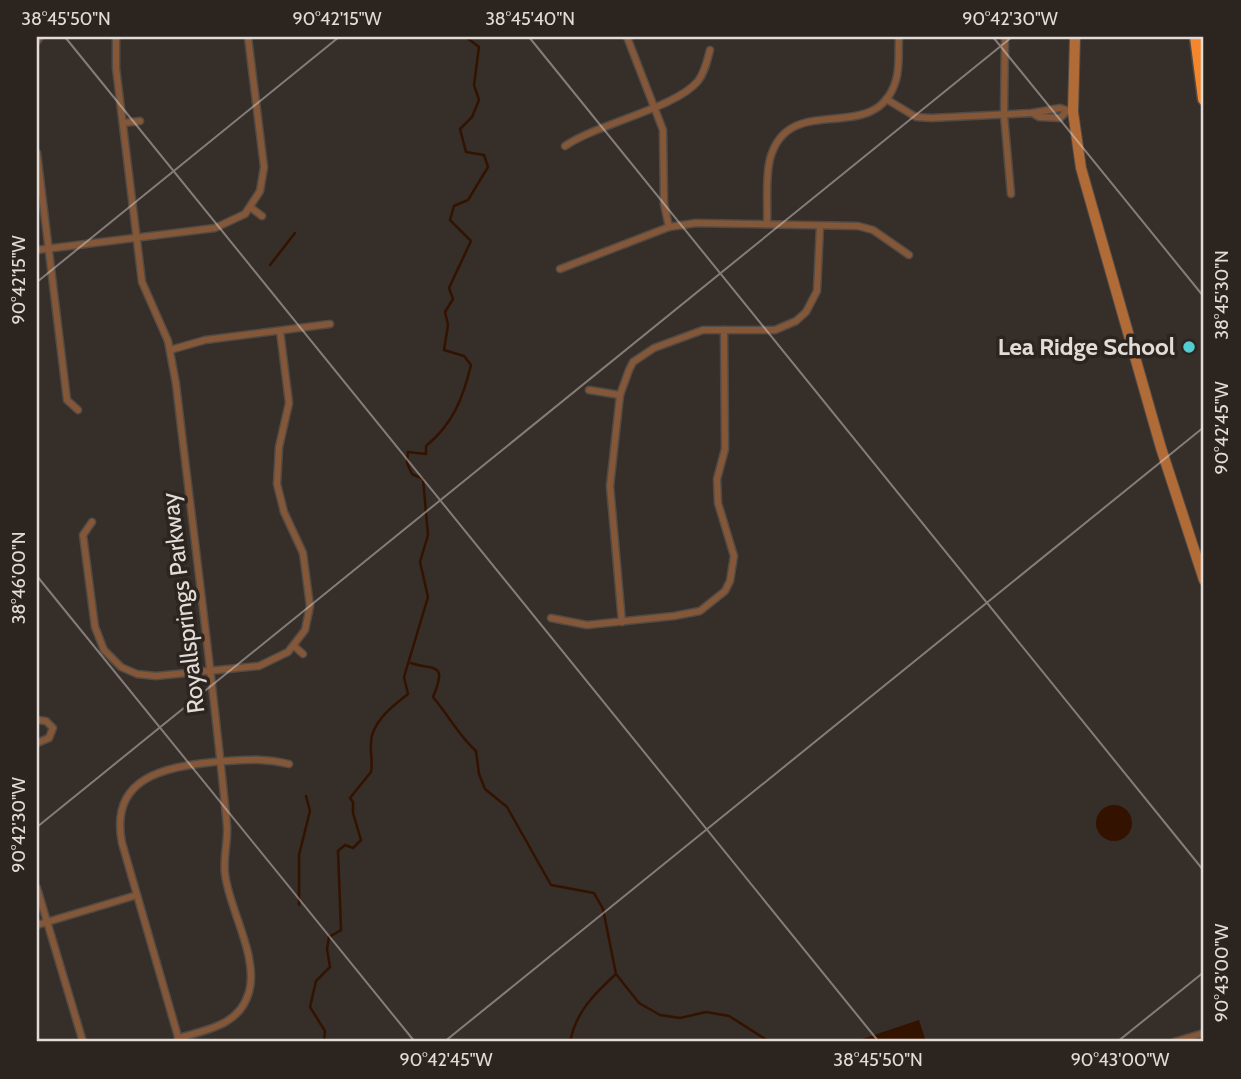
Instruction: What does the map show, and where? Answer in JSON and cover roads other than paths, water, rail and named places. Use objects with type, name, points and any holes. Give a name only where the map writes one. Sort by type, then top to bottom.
[{"type":"highway","points":[[1196,37],[1204,99]]},
{"type":"main road","points":[[1075,37],[1070,112],[1081,169],[1092,215],[1204,580]]},
{"type":"street","points":[[37,41],[40,37]]},
{"type":"street","name":"Royallsprings Parkway","points":[[116,37],[123,123],[144,289],[170,350],[228,831],[226,879],[250,965],[251,984],[244,1004],[231,1019],[218,1027],[179,1040]]},
{"type":"street","points":[[37,250],[219,228],[239,218],[250,207],[261,187],[264,167],[248,37]]},
{"type":"street","points":[[626,37],[655,106],[665,142],[664,204],[669,227]]},
{"type":"street","points":[[767,224],[770,160],[782,136],[791,128],[811,119],[861,116],[886,99],[897,78],[899,37]]},
{"type":"street","points":[[1005,37],[1004,115],[1011,194]]},
{"type":"street","points":[[565,146],[583,134],[685,94],[698,81],[710,50]]},
{"type":"street","points":[[886,99],[916,117],[1032,113],[1039,117],[1060,118],[1070,112]]},
{"type":"street","points":[[123,123],[139,121]]},
{"type":"street","points":[[37,153],[67,400],[78,410]]},
{"type":"street","points":[[250,207],[262,216]]},
{"type":"street","points":[[560,269],[669,227],[705,223],[873,230],[909,255]]},
{"type":"street","points":[[622,622],[610,486],[620,395],[633,362],[654,348],[703,330],[775,330],[796,321],[806,312],[817,291],[820,226]]},
{"type":"street","points":[[170,350],[205,340],[330,324]]},
{"type":"street","points":[[551,618],[587,625],[700,611],[718,599],[730,581],[734,556],[723,528],[718,491],[725,449],[724,330]]},
{"type":"street","points":[[92,522],[83,535],[95,627],[107,654],[121,667],[143,676],[210,671],[270,663],[294,646],[307,625],[310,606],[303,553],[285,514],[277,484],[278,452],[289,403],[280,331]]},
{"type":"street","points":[[589,390],[620,395]]},
{"type":"street","points":[[294,646],[303,654]]},
{"type":"street","points":[[37,720],[46,721],[53,728],[49,738],[37,743]]},
{"type":"street","points":[[179,1040],[120,830],[122,813],[131,793],[158,771],[262,758],[289,764]]},
{"type":"street","points":[[37,887],[83,1042]]},
{"type":"street","points":[[37,925],[137,895]]},
{"type":"street","points":[[1174,1042],[1204,1033]]},
{"type":"waterway","points":[[324,1042],[325,1031],[310,1007],[316,981],[330,967],[327,949],[329,937],[341,930],[338,851],[345,845],[353,848],[361,840],[350,798],[371,772],[371,743],[375,728],[384,715],[408,694],[404,677],[428,597],[420,562],[428,535],[423,479],[412,474],[407,463],[408,452],[426,454],[426,446],[443,429],[456,410],[471,365],[464,356],[444,350],[448,325],[445,312],[453,299],[449,288],[471,241],[450,220],[454,206],[468,200],[488,167],[484,155],[466,152],[460,129],[472,117],[479,100],[474,85],[479,47],[466,37]]},
{"type":"waterway","points":[[270,265],[295,233]]},
{"type":"waterway","points":[[411,663],[432,668],[439,673],[433,697],[476,751],[479,774],[485,789],[507,807],[551,885],[594,893],[603,909],[616,974],[639,1003],[660,1015],[680,1018],[706,1012],[729,1016],[770,1042]]},
{"type":"waterway","points":[[299,905],[299,855],[310,811],[306,796]]},
{"type":"waterway","points":[[570,1042],[581,1013],[616,974]]},
{"type":"place","name":"Lea Ridge School","points":[[1189,347]]}]
